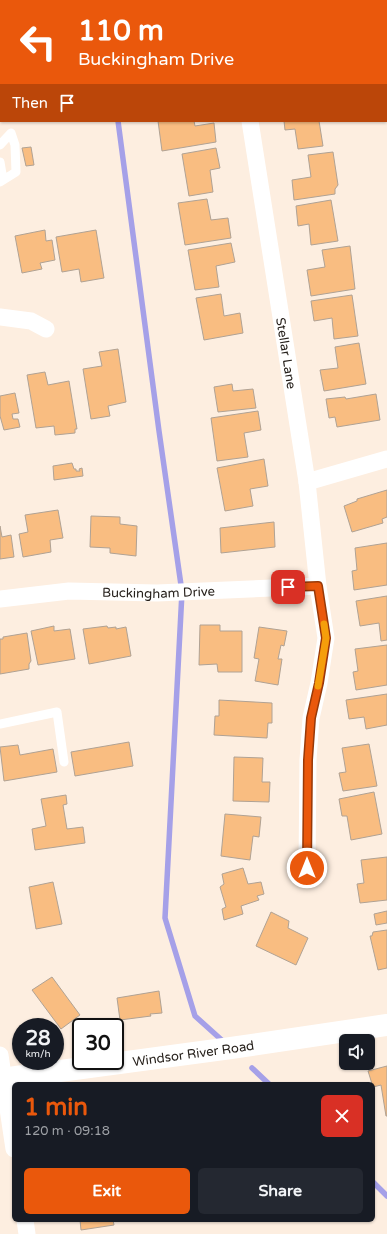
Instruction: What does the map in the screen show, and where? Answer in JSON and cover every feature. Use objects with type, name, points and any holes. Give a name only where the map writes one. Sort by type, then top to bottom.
[{"type":"main road","name":"Windsor River Road","points":[[2,1078],[231,1048],[387,1025]]},
{"type":"street","name":"Stellar Lane","points":[[250,122],[308,482],[318,586],[326,638],[319,683],[311,718],[308,760],[307,868]]},
{"type":"street","points":[[0,317],[32,322],[46,329]]},
{"type":"street","points":[[308,482],[387,459]]},
{"type":"street","name":"Buckingham Drive","points":[[0,599],[69,591],[157,593],[318,586]]},
{"type":"street","points":[[0,1055],[2,1078],[12,1137]]},
{"type":"street","points":[[25,1222],[27,1234]]},
{"type":"lane","points":[[0,146],[11,133],[14,145],[16,172],[1,181],[0,162]]},
{"type":"lane","points":[[0,724],[57,712],[64,762]]},
{"type":"building","points":[[158,122],[194,122],[195,126],[214,123],[216,142],[162,151]]},
{"type":"building","points":[[284,122],[319,122],[323,146],[298,149],[295,129],[285,130]]},
{"type":"building","points":[[31,147],[34,165],[26,166],[22,148]]},
{"type":"building","points":[[216,148],[220,168],[210,170],[213,192],[189,196],[182,154]]},
{"type":"building","points":[[333,152],[338,185],[335,189],[335,194],[294,200],[292,180],[311,177],[308,155]]},
{"type":"building","points":[[207,199],[211,220],[228,218],[231,238],[185,245],[178,203]]},
{"type":"building","points":[[331,200],[338,241],[311,245],[309,224],[298,226],[296,206]]},
{"type":"building","points":[[45,230],[46,241],[52,240],[55,260],[40,263],[42,269],[22,273],[15,236]]},
{"type":"building","points":[[96,230],[104,278],[81,282],[79,269],[62,272],[56,237]]},
{"type":"building","points":[[231,243],[235,262],[216,266],[219,287],[195,290],[188,250]]},
{"type":"building","points":[[350,246],[355,289],[311,296],[307,270],[325,267],[322,250]]},
{"type":"building","points":[[221,294],[224,316],[240,313],[243,333],[204,340],[196,298]]},
{"type":"building","points":[[352,295],[358,336],[334,339],[332,318],[314,321],[311,301]]},
{"type":"building","points":[[359,343],[366,384],[324,391],[320,370],[338,368],[335,347]]},
{"type":"building","points":[[118,349],[126,402],[108,406],[110,416],[91,419],[83,369],[102,366],[99,352]]},
{"type":"building","points":[[45,372],[48,385],[69,381],[77,429],[75,429],[75,433],[55,435],[54,426],[36,428],[27,375]]},
{"type":"building","points":[[232,384],[233,391],[253,389],[256,408],[218,412],[214,387]]},
{"type":"building","points":[[15,393],[19,413],[12,414],[13,419],[18,419],[20,427],[4,430],[0,416],[0,396]]},
{"type":"building","points":[[376,394],[380,420],[337,427],[335,417],[329,418],[326,399],[345,397],[346,399]]},
{"type":"building","points":[[258,411],[261,430],[244,433],[248,457],[217,461],[211,418]]},
{"type":"building","points":[[264,459],[268,486],[250,489],[253,506],[225,511],[217,468]]},
{"type":"building","points":[[72,463],[76,471],[80,471],[79,469],[82,468],[83,476],[54,480],[53,466]]},
{"type":"building","points":[[387,490],[387,517],[382,519],[383,523],[352,532],[344,506],[357,501],[357,499]]},
{"type":"building","points":[[58,510],[63,538],[50,540],[51,552],[23,557],[19,534],[28,532],[25,515]]},
{"type":"building","points":[[91,516],[120,517],[120,524],[137,526],[136,556],[110,553],[110,548],[90,547]]},
{"type":"building","points":[[274,522],[275,547],[221,553],[220,528]]},
{"type":"building","points":[[0,526],[2,537],[11,535],[14,557],[0,559]]},
{"type":"building","points":[[387,543],[387,585],[354,590],[352,571],[357,570],[355,548]]},
{"type":"building","points":[[387,596],[387,640],[381,641],[379,623],[360,626],[356,601]]},
{"type":"building","points":[[200,625],[220,625],[220,631],[242,631],[242,672],[218,672],[217,664],[199,665]]},
{"type":"building","points":[[54,626],[54,631],[70,629],[75,659],[38,665],[31,631]]},
{"type":"building","points":[[107,626],[108,628],[116,627],[116,629],[126,627],[131,656],[89,664],[83,629]]},
{"type":"building","points":[[259,627],[287,631],[284,646],[281,645],[278,659],[282,659],[278,685],[255,681],[259,659],[254,658]]},
{"type":"building","points":[[27,633],[31,661],[29,664],[29,669],[0,674],[0,639],[3,639],[3,637]]},
{"type":"building","points":[[387,645],[387,685],[356,690],[353,672],[358,671],[355,649]]},
{"type":"building","points":[[387,694],[387,725],[366,729],[364,717],[349,719],[346,700]]},
{"type":"building","points":[[219,700],[272,703],[272,723],[268,723],[267,738],[214,735],[215,716],[219,716]]},
{"type":"building","points":[[129,742],[133,766],[75,776],[71,752]]},
{"type":"building","points":[[369,744],[377,786],[343,791],[339,773],[346,772],[342,748]]},
{"type":"building","points":[[18,745],[20,755],[53,749],[57,772],[4,781],[0,747]]},
{"type":"building","points":[[234,757],[263,758],[262,782],[270,782],[269,802],[233,801]]},
{"type":"building","points":[[374,792],[382,834],[351,840],[347,816],[342,816],[339,799]]},
{"type":"building","points":[[66,795],[67,804],[63,805],[67,829],[83,827],[85,843],[35,850],[32,829],[46,826],[41,799]]},
{"type":"building","points":[[225,814],[261,817],[259,837],[253,836],[250,860],[221,856]]},
{"type":"building","points":[[387,857],[387,900],[360,903],[357,884],[364,883],[361,860]]},
{"type":"building","points":[[243,868],[248,884],[261,882],[264,894],[257,896],[259,900],[241,906],[243,914],[224,920],[222,909],[226,907],[220,887],[224,884],[222,874]]},
{"type":"building","points":[[53,882],[62,924],[36,929],[29,887]]},
{"type":"building","points":[[387,911],[387,923],[376,925],[374,914]]},
{"type":"building","points":[[271,912],[289,921],[288,928],[308,938],[296,965],[256,946]]},
{"type":"building","points":[[387,930],[387,968],[378,970],[370,936],[372,936],[373,932]]},
{"type":"building","points":[[52,977],[80,1015],[76,1018],[72,1018],[72,1021],[64,1027],[64,1018],[53,1018],[32,990]]},
{"type":"building","points":[[159,991],[162,1013],[124,1019],[124,1018],[120,1018],[117,998]]},
{"type":"building","points":[[387,1066],[387,1116],[381,1085],[375,1086],[375,1082],[371,1082],[368,1071]]},
{"type":"building","points":[[80,1222],[113,1222],[114,1225],[81,1230]]},
{"type":"waterway","points":[[118,122],[182,592],[165,918],[195,1016],[225,1043]]},
{"type":"waterway","points":[[252,1068],[267,1082]]},
{"type":"waterway","points":[[375,1184],[387,1196]]},
{"type":"slow traffic","points":[[318,686],[326,638],[324,624]]},
{"type":"route","points":[[288,587],[318,586],[326,638],[319,683],[311,718],[308,760],[307,868]]}]
